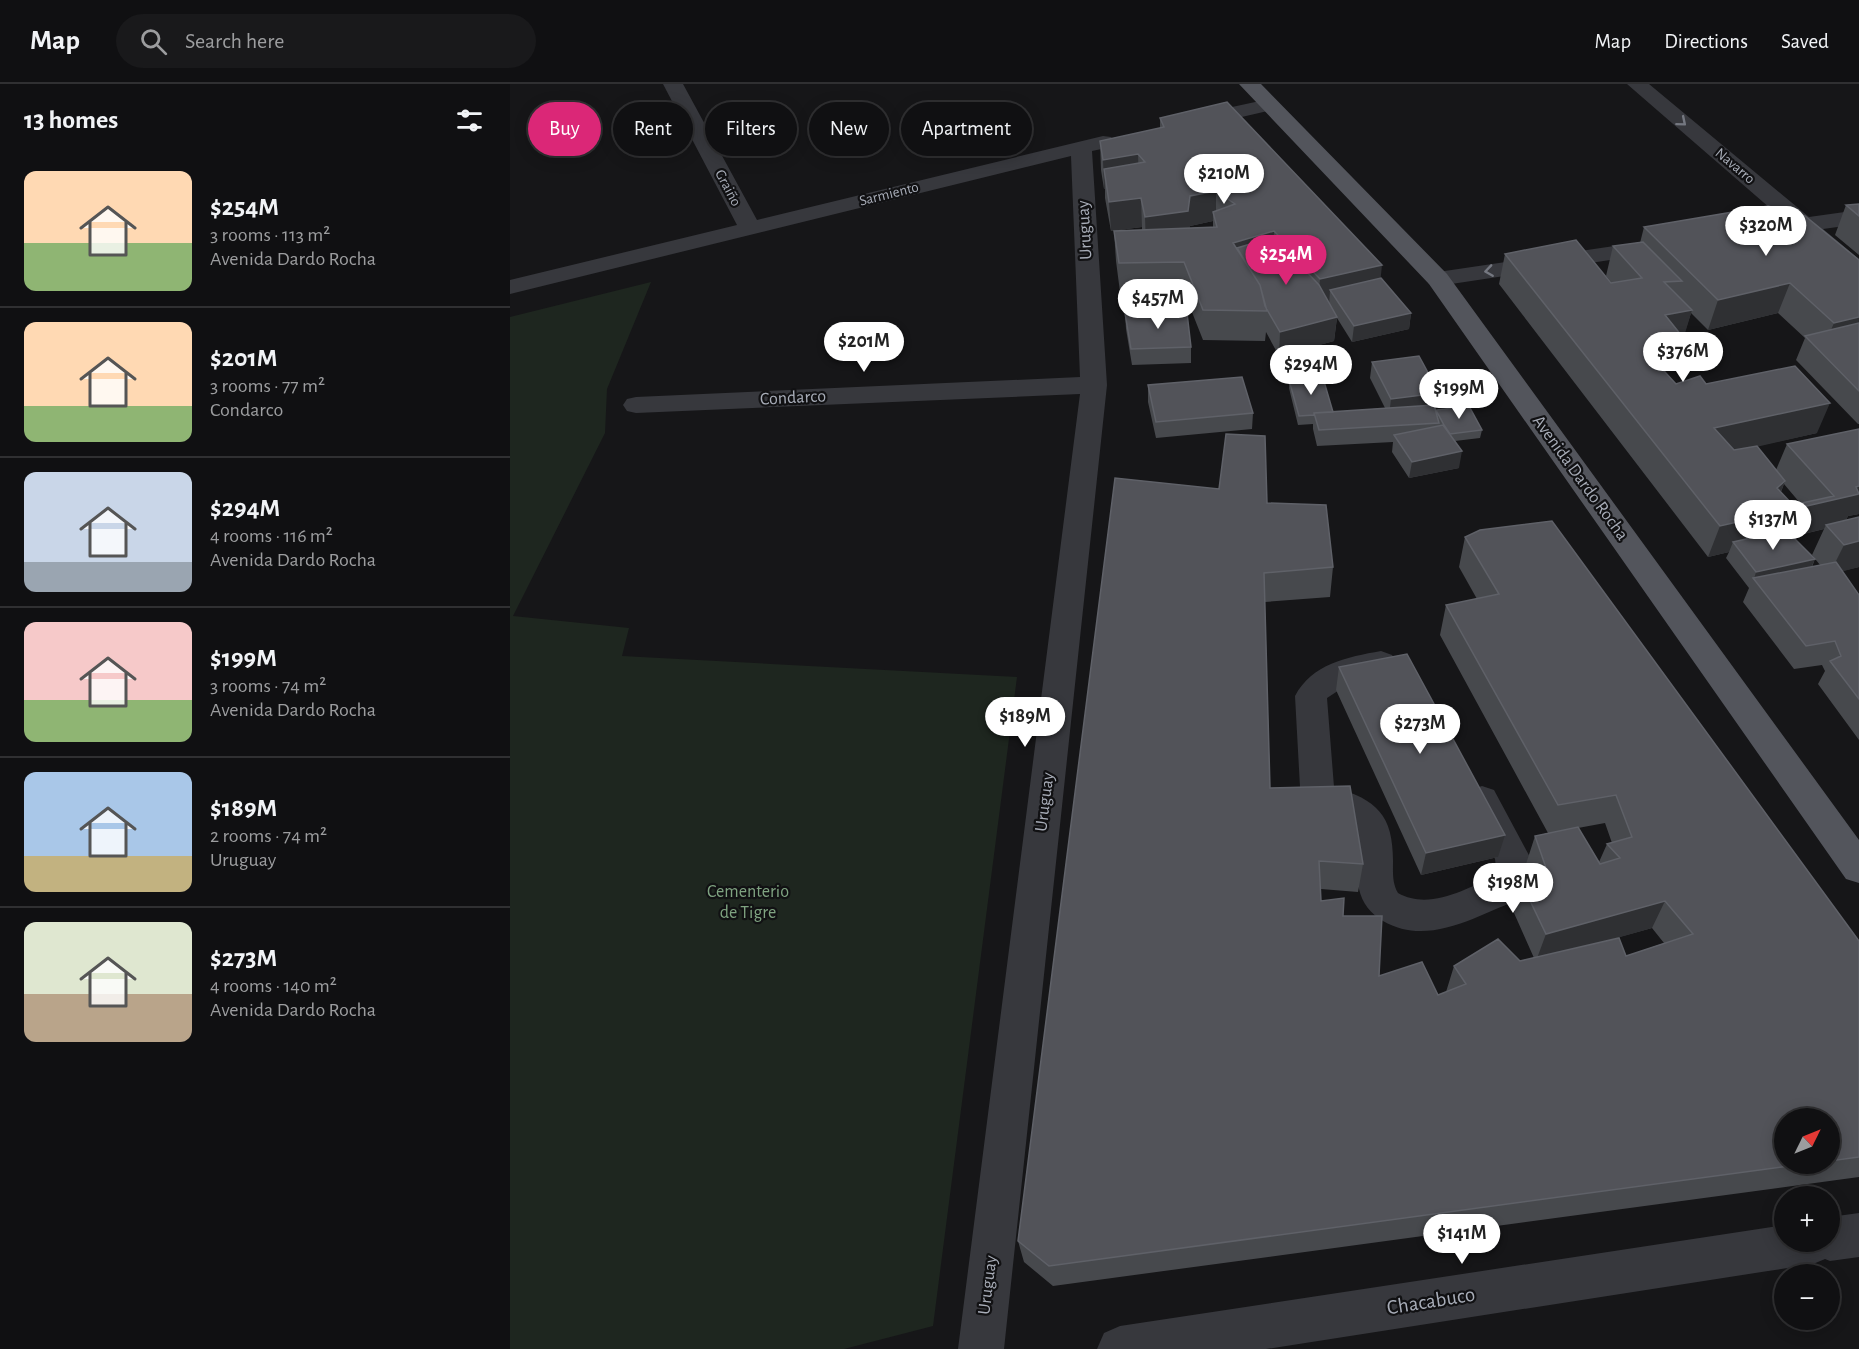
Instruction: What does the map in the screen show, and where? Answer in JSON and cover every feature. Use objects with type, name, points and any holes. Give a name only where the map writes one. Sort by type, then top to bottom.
[{"type":"main road","name":"Avenida Dardo Rocha","points":[[1250,84],[1438,279],[1859,868]]},
{"type":"street","name":"Graiño","points":[[673,84],[750,228]]},
{"type":"street","name":"Navarro","points":[[1637,84],[1859,271]]},
{"type":"street","points":[[1169,127],[1269,105]]},
{"type":"street","name":"Sarmiento","points":[[510,287],[1125,137]]},
{"type":"street","name":"Uruguay","points":[[981,1349],[1094,385],[1081,147]]},
{"type":"street","points":[[1746,233],[1859,217]]},
{"type":"street","points":[[1438,279],[1675,244]]},
{"type":"street","name":"Condarco","points":[[636,405],[1094,385]]},
{"type":"street","points":[[1318,797],[1311,696],[1320,683],[1332,675],[1390,661],[1411,672]]},
{"type":"street","points":[[1283,796],[1318,797],[1355,808],[1371,821],[1375,834],[1375,880],[1380,897],[1392,910],[1413,916],[1428,916],[1510,887],[1516,874],[1513,859],[1466,768]]},
{"type":"street","points":[[1046,790],[1082,791]]},
{"type":"street","points":[[1351,918],[1362,919],[1380,897]]},
{"type":"street","points":[[1840,1238],[1859,1235]]},
{"type":"street","name":"Chacabuco","points":[[1120,1349],[1774,1248]]},
{"type":"green space","name":"Cementerio de Tigre","points":[[651,282],[607,389],[605,433],[513,616],[629,628],[622,656],[1017,677],[933,1326],[844,1349],[510,1349],[510,317]]},
{"type":"building","points":[[1227,102],[1382,265],[1320,279],[1274,231],[1233,243],[1260,285],[1267,311],[1203,310],[1184,262],[1119,263],[1114,231],[1217,227],[1213,212],[1235,204],[1216,191],[1190,196],[1188,211],[1145,217],[1141,198],[1109,202],[1104,169],[1145,162],[1138,154],[1103,160],[1100,141],[1164,127],[1160,118]]},
{"type":"building","points":[[1859,204],[1859,216],[1846,205]]},
{"type":"building","points":[[1768,206],[1805,216],[1859,260],[1859,317],[1834,323],[1790,283],[1718,300],[1644,227]]},
{"type":"building","points":[[1274,237],[1319,285],[1337,317],[1280,332],[1265,306],[1260,285],[1237,248]]},
{"type":"building","points":[[1576,240],[1611,283],[1642,278],[1613,246],[1643,242],[1682,281],[1664,282],[1692,310],[1665,315],[1685,340],[1649,344],[1661,357],[1652,358],[1676,384],[1700,376],[1706,384],[1795,366],[1830,403],[1714,428],[1734,450],[1757,446],[1785,481],[1777,488],[1793,505],[1834,496],[1787,444],[1859,429],[1859,486],[1856,487],[1859,494],[1720,526],[1505,254]]},
{"type":"building","points":[[1381,278],[1411,313],[1354,326],[1330,290]]},
{"type":"building","points":[[1125,313],[1187,313],[1191,347],[1131,349]]},
{"type":"building","points":[[1859,323],[1859,391],[1805,336]]},
{"type":"building","points":[[1419,356],[1439,393],[1391,399],[1372,362]]},
{"type":"building","points":[[1242,377],[1253,413],[1156,422],[1148,385]]},
{"type":"building","points":[[1323,378],[1333,412],[1299,416],[1289,380]]},
{"type":"building","points":[[1434,405],[1439,423],[1319,430],[1314,413]]},
{"type":"building","points":[[1469,406],[1482,430],[1450,434],[1436,410]]},
{"type":"building","points":[[1443,425],[1462,451],[1412,462],[1394,435]]},
{"type":"building","points":[[1226,434],[1265,436],[1267,503],[1326,505],[1333,567],[1264,573],[1270,788],[1350,786],[1363,864],[1319,861],[1321,901],[1344,898],[1343,916],[1382,916],[1379,976],[1422,962],[1438,995],[1466,984],[1454,966],[1498,939],[1520,961],[1619,938],[1626,956],[1693,934],[1665,901],[1546,934],[1523,886],[1553,888],[1535,836],[1578,827],[1600,864],[1620,858],[1607,844],[1632,837],[1616,795],[1558,805],[1446,605],[1499,594],[1465,537],[1480,530],[1552,521],[1859,941],[1859,1157],[1840,1160],[1840,1108],[1774,1108],[1774,1168],[1049,1266],[1018,1241],[1115,478],[1219,489]]},
{"type":"building","points":[[1859,517],[1859,541],[1844,545],[1826,525]]},
{"type":"building","points":[[1786,530],[1815,559],[1756,572],[1733,542]]},
{"type":"building","points":[[1836,562],[1859,595],[1859,699],[1830,661],[1841,656],[1835,641],[1806,646],[1753,578]]},
{"type":"building","points":[[1407,654],[1505,835],[1426,853],[1339,667]]}]
